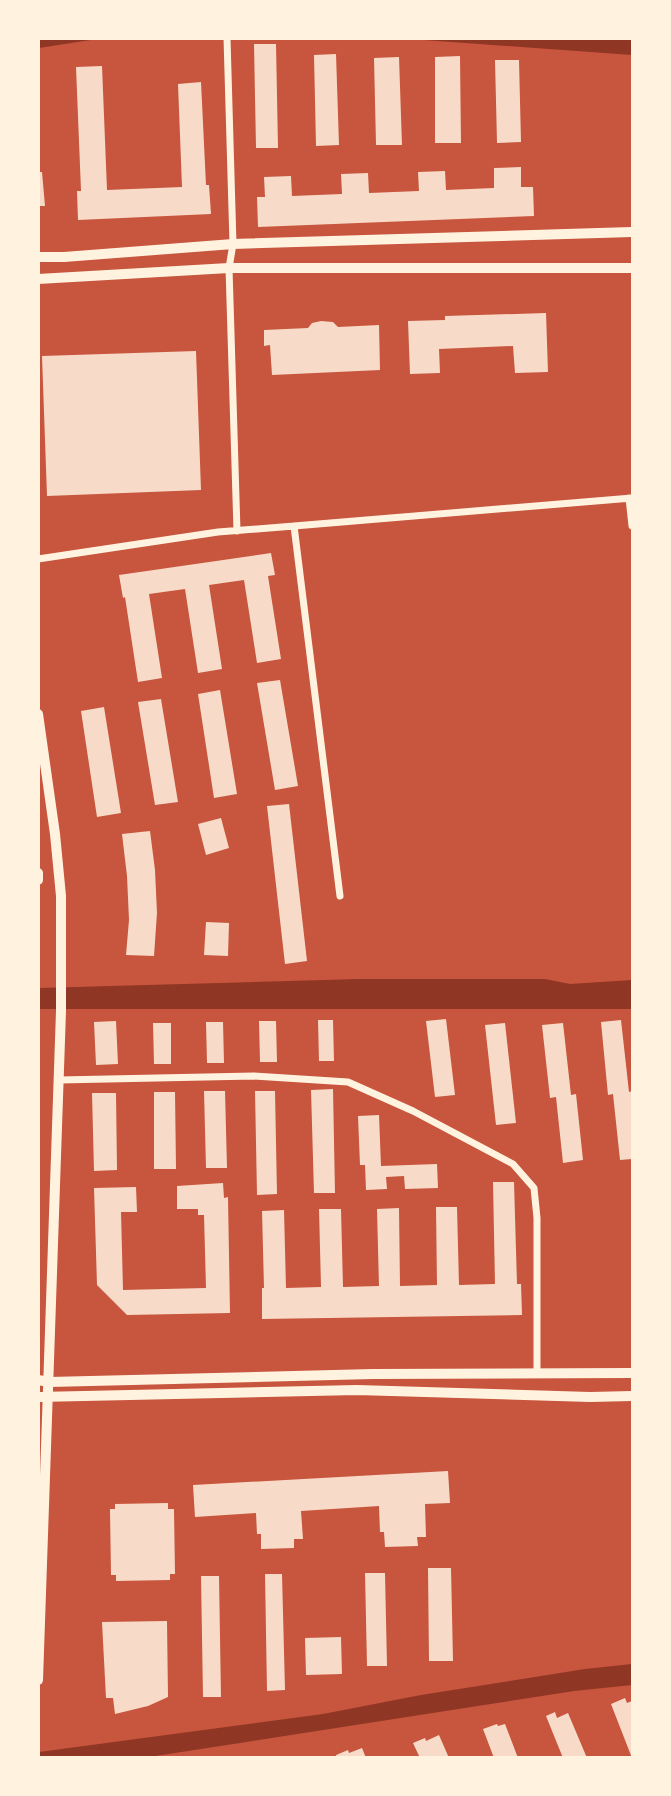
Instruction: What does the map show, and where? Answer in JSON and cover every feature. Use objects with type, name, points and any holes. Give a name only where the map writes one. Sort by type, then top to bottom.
[{"type":"main road","points":[[38,257],[233,244],[632,232]]},
{"type":"main road","points":[[38,279],[229,268],[632,268]]},
{"type":"main road","points":[[38,714],[61,896],[59,1080],[43,1397],[38,1680]]},
{"type":"main road","points":[[38,873],[38,880]]},
{"type":"main road","points":[[44,1381],[373,1374],[632,1373]]},
{"type":"main road","points":[[43,1397],[357,1390],[632,1396]]},
{"type":"street","points":[[227,38],[233,244],[229,268],[237,531]]},
{"type":"street","points":[[38,559],[237,531],[631,498],[632,526]]},
{"type":"street","points":[[294,526],[340,896]]},
{"type":"street","points":[[59,1080],[254,1076],[348,1082],[413,1111],[513,1164],[534,1188],[537,1218],[537,1374]]},
{"type":"shaded area","points":[[39,38],[97,38],[97,39],[39,48]]},
{"type":"shaded area","points":[[410,39],[632,40],[632,55]]},
{"type":"shaded area","points":[[358,979],[545,979],[570,984],[632,980],[632,1009],[39,1009],[39,988]]},
{"type":"shaded area","points":[[632,1664],[632,1685],[574,1691],[149,1757],[39,1757],[39,1752],[323,1714],[421,1695]]},
{"type":"building","points":[[254,44],[276,44],[278,148],[256,148]]},
{"type":"building","points":[[336,54],[339,145],[316,146],[314,55]]},
{"type":"building","points":[[460,56],[461,143],[435,143],[435,57]]},
{"type":"building","points":[[399,57],[402,145],[376,145],[374,58]]},
{"type":"building","points":[[495,60],[519,60],[521,142],[497,143]]},
{"type":"building","points":[[102,66],[107,190],[182,187],[178,84],[201,82],[206,185],[209,185],[211,214],[78,220],[77,191],[81,191],[76,67]]},
{"type":"building","points":[[521,167],[521,187],[533,187],[534,216],[258,227],[257,197],[265,197],[264,177],[291,176],[292,196],[342,194],[341,174],[368,173],[369,193],[419,191],[418,172],[445,171],[446,190],[494,188],[494,168]]},
{"type":"building","points":[[38,172],[42,172],[45,206],[38,206]]},
{"type":"building","points":[[546,313],[548,372],[515,373],[513,346],[439,349],[440,373],[410,374],[408,321],[445,320],[445,316]]},
{"type":"building","points":[[333,322],[338,327],[379,325],[380,370],[272,375],[270,345],[264,346],[264,330],[308,328],[312,323]]},
{"type":"building","points":[[196,351],[201,490],[47,496],[42,356]]},
{"type":"building","points":[[271,553],[275,575],[268,576],[281,659],[257,663],[244,580],[209,585],[222,669],[198,673],[185,589],[149,594],[162,678],[138,682],[119,575]]},
{"type":"building","points":[[280,680],[298,786],[275,790],[257,683]]},
{"type":"building","points":[[220,690],[237,794],[214,798],[198,694]]},
{"type":"building","points":[[161,699],[178,802],[155,805],[138,702]]},
{"type":"building","points":[[104,707],[121,813],[97,817],[81,711]]},
{"type":"building","points":[[289,804],[307,961],[285,964],[267,806]]},
{"type":"building","points":[[221,818],[229,848],[206,855],[198,824]]},
{"type":"building","points":[[150,831],[157,913],[154,956],[126,955],[129,920],[122,834]]},
{"type":"building","points":[[206,922],[229,923],[228,956],[204,955]]},
{"type":"building","points":[[446,1019],[455,1095],[435,1097],[426,1021]]},
{"type":"building","points":[[318,1020],[333,1020],[334,1061],[319,1061]]},
{"type":"building","points":[[621,1020],[629,1092],[632,1091],[632,1159],[620,1160],[613,1094],[608,1095],[601,1022]]},
{"type":"building","points":[[116,1021],[118,1064],[96,1065],[94,1022]]},
{"type":"building","points":[[259,1021],[276,1021],[277,1062],[260,1062]]},
{"type":"building","points":[[206,1022],[223,1022],[224,1063],[207,1063]]},
{"type":"building","points":[[153,1023],[171,1023],[171,1064],[154,1064]]},
{"type":"building","points":[[505,1023],[516,1123],[496,1125],[485,1025]]},
{"type":"building","points":[[563,1023],[571,1095],[576,1094],[583,1160],[563,1163],[556,1097],[550,1098],[542,1025]]},
{"type":"building","points":[[333,1089],[335,1193],[314,1193],[311,1090]]},
{"type":"building","points":[[204,1091],[225,1091],[227,1168],[206,1168]]},
{"type":"building","points":[[255,1091],[275,1091],[277,1194],[257,1195]]},
{"type":"building","points":[[154,1092],[175,1092],[176,1169],[154,1169]]},
{"type":"building","points":[[92,1093],[116,1093],[117,1170],[94,1171]]},
{"type":"building","points":[[379,1115],[381,1166],[437,1164],[438,1188],[405,1189],[404,1176],[386,1177],[387,1189],[366,1190],[365,1165],[360,1165],[358,1116]]},
{"type":"building","points":[[493,1182],[514,1182],[517,1284],[521,1284],[522,1315],[262,1319],[262,1211],[284,1210],[286,1288],[321,1287],[319,1209],[341,1209],[343,1287],[379,1286],[377,1209],[399,1208],[400,1286],[437,1285],[436,1207],[457,1207],[459,1285],[495,1284]]},
{"type":"building","points":[[223,1183],[224,1198],[228,1197],[230,1313],[127,1315],[97,1285],[94,1188],[136,1187],[137,1212],[121,1212],[123,1290],[206,1288],[204,1215],[198,1215],[198,1209],[177,1209],[177,1186]]},
{"type":"building","points":[[448,1471],[450,1503],[425,1504],[426,1537],[417,1537],[418,1546],[385,1547],[384,1532],[380,1532],[379,1506],[301,1511],[303,1539],[294,1539],[294,1548],[261,1549],[256,1513],[195,1517],[193,1485]]},
{"type":"building","points":[[168,1503],[168,1509],[174,1509],[175,1574],[170,1574],[170,1580],[116,1581],[116,1575],[111,1575],[110,1509],[115,1509],[115,1504]]},
{"type":"building","points":[[428,1568],[451,1568],[453,1661],[429,1661]]},
{"type":"building","points":[[365,1573],[385,1573],[387,1666],[367,1666]]},
{"type":"building","points":[[265,1574],[282,1574],[285,1690],[267,1691]]},
{"type":"building","points":[[201,1576],[219,1576],[221,1697],[203,1697]]},
{"type":"building","points":[[167,1621],[168,1697],[148,1706],[115,1714],[113,1698],[106,1698],[102,1622]]},
{"type":"building","points":[[341,1637],[342,1674],[306,1675],[305,1638]]},
{"type":"building","points":[[625,1698],[627,1703],[632,1701],[632,1758],[611,1704]]},
{"type":"building","points":[[555,1712],[557,1718],[568,1713],[587,1758],[563,1758],[546,1716]]},
{"type":"building","points":[[505,1724],[518,1758],[494,1758],[483,1729]]},
{"type":"building","points":[[439,1735],[449,1758],[420,1758],[413,1743]]},
{"type":"building","points":[[362,1748],[366,1758],[337,1758],[336,1755],[348,1750],[349,1753]]}]
